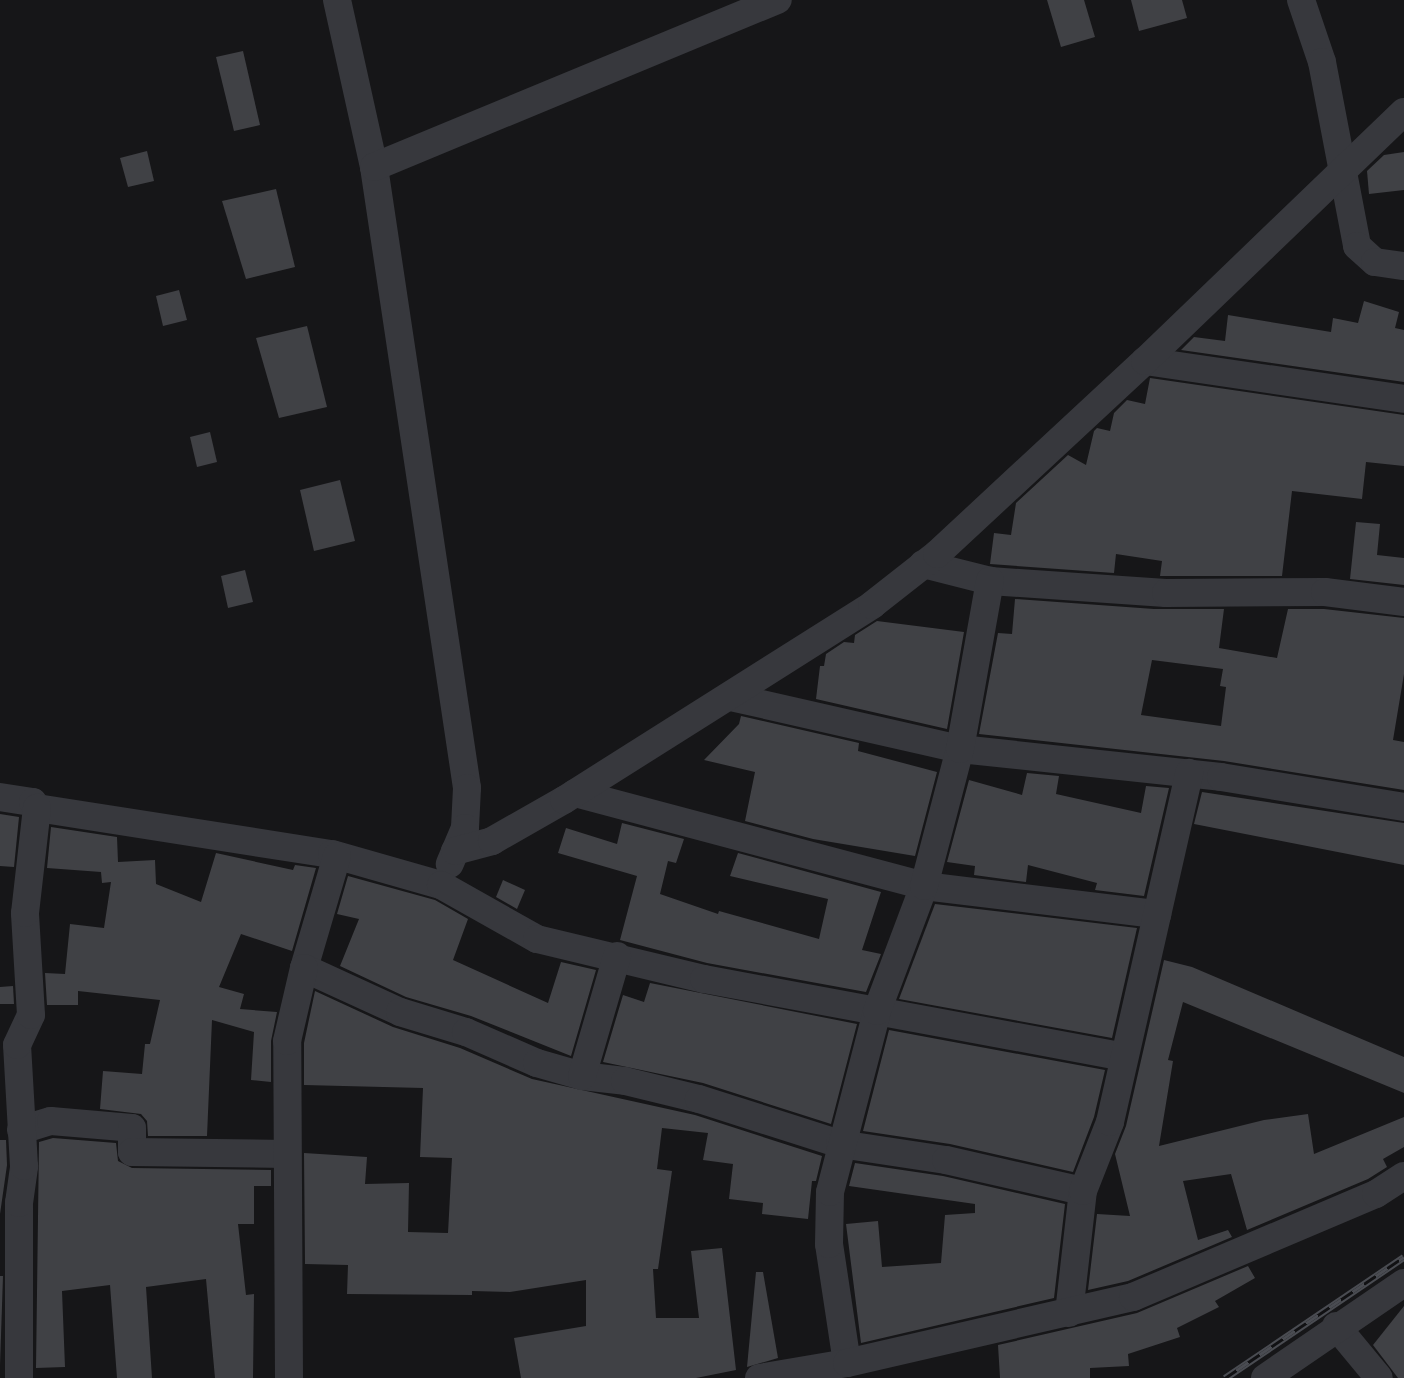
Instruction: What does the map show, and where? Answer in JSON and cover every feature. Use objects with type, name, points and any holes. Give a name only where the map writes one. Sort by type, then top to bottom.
[{"type":"street","points":[[337,0],[374,167],[467,788],[465,828],[441,885]]},
{"type":"street","points":[[374,167],[778,0]]},
{"type":"street","points":[[1301,0],[1322,62],[1341,175],[1357,246],[1375,262],[1404,266]]},
{"type":"street","points":[[455,851],[492,841],[575,793],[731,697],[872,605],[923,564],[1145,362],[1404,112]]},
{"type":"street","points":[[1145,362],[1404,399]]},
{"type":"street","points":[[923,564],[990,581],[1166,593],[1325,592],[1404,602]]},
{"type":"street","points":[[847,1363],[829,1244],[830,1192],[840,1144],[877,1011],[924,886],[960,749],[990,581]]},
{"type":"street","points":[[731,697],[960,749],[1190,773],[1404,807]]},
{"type":"street","points":[[1069,1313],[1083,1191],[1110,1122],[1190,773]]},
{"type":"street","points":[[575,793],[924,886],[1157,914]]},
{"type":"street","points":[[0,797],[33,802],[37,808],[25,913],[31,1015],[17,1045],[24,1166],[19,1203],[19,1378]]},
{"type":"street","points":[[37,808],[114,817],[337,856],[441,885],[537,939],[617,956],[704,979],[1124,1057]]},
{"type":"street","points":[[289,1378],[287,1041],[304,968],[337,856]]},
{"type":"street","points":[[582,1076],[617,956]]},
{"type":"street","points":[[304,968],[400,1012],[466,1032],[537,1063],[582,1076],[625,1081],[699,1099],[840,1144],[946,1160],[1083,1191]]},
{"type":"street","points":[[21,1130],[51,1121],[132,1128],[132,1152],[286,1154]]},
{"type":"street","points":[[759,1378],[847,1363],[1133,1297],[1376,1194],[1404,1176]]},
{"type":"street","points":[[1265,1378],[1336,1326],[1404,1283]]},
{"type":"street","points":[[1336,1326],[1379,1378]]},
{"type":"street","points":[[1289,1378],[1308,1348]]},
{"type":"building","points":[[1047,0],[1084,0],[1095,37],[1061,47]]},
{"type":"building","points":[[1131,0],[1182,0],[1187,18],[1139,31]]},
{"type":"building","points":[[243,51],[260,125],[234,131],[216,57]]},
{"type":"building","points":[[147,151],[154,181],[128,187],[120,158]]},
{"type":"building","points":[[1404,152],[1404,190],[1369,194],[1367,171],[1384,155]]},
{"type":"building","points":[[276,189],[295,267],[246,279],[222,201]]},
{"type":"building","points":[[179,290],[187,320],[163,326],[156,296]]},
{"type":"building","points":[[1364,301],[1399,312],[1395,328],[1404,330],[1404,382],[1181,350],[1194,337],[1225,341],[1228,315],[1331,332],[1333,318],[1358,323]]},
{"type":"building","points":[[307,326],[327,407],[279,418],[256,338]]},
{"type":"building","points":[[1150,378],[1404,415],[1404,466],[1366,462],[1362,499],[1292,491],[1282,576],[1160,576],[1162,561],[1116,554],[1114,573],[990,564],[994,533],[1011,535],[1016,503],[1068,455],[1086,465],[1094,431],[1097,428],[1110,431],[1114,413],[1127,400],[1145,404]]},
{"type":"building","points":[[210,432],[217,462],[197,467],[190,437]]},
{"type":"building","points":[[340,480],[355,541],[314,551],[300,490]]},
{"type":"building","points":[[1356,522],[1380,524],[1377,555],[1404,558],[1404,585],[1350,579]]},
{"type":"building","points":[[245,570],[253,602],[228,608],[221,576]]},
{"type":"building","points":[[1015,599],[1154,609],[1224,609],[1219,648],[1277,658],[1288,609],[1324,609],[1404,618],[1404,674],[1393,740],[1404,742],[1404,790],[1224,761],[979,734],[998,633],[1012,634]],"holes":[[[1152,660],[1223,669],[1220,686],[1226,687],[1221,726],[1141,715]]]},
{"type":"building","points":[[877,621],[964,632],[947,729],[816,699],[820,666],[824,666],[826,654],[844,642],[854,643],[855,635]]},
{"type":"building","points":[[741,716],[859,743],[858,751],[937,772],[915,856],[813,839],[745,821],[755,772],[704,760],[739,724]]},
{"type":"building","points":[[1027,773],[1059,776],[1056,794],[1141,813],[1146,786],[1169,788],[1144,896],[1095,890],[1097,883],[1028,865],[1026,882],[974,875],[975,866],[947,862],[969,780],[1022,795]]},
{"type":"building","points":[[1202,792],[1404,823],[1404,865],[1194,824]]},
{"type":"building","points":[[0,814],[19,817],[14,867],[0,866]]},
{"type":"building","points":[[622,823],[684,839],[676,863],[668,861],[660,894],[718,914],[719,911],[819,939],[828,899],[730,876],[738,853],[881,892],[862,950],[881,954],[866,992],[707,963],[620,940],[637,876],[558,853],[566,828],[617,844]]},
{"type":"building","points":[[51,827],[117,837],[118,862],[155,860],[156,884],[201,902],[216,853],[293,870],[295,865],[316,868],[292,951],[241,934],[219,987],[244,994],[240,1009],[277,1012],[271,1041],[271,1082],[251,1080],[254,1032],[212,1020],[207,1136],[148,1136],[147,1121],[141,1114],[100,1109],[103,1071],[142,1074],[145,1044],[150,1044],[160,1000],[78,991],[78,1005],[47,1005],[45,973],[65,974],[70,924],[104,928],[111,882],[102,883],[101,872],[47,868]]},
{"type":"building","points":[[348,876],[435,900],[468,919],[453,960],[548,1003],[561,962],[596,970],[571,1056],[471,1016],[406,997],[340,966],[359,919],[337,914]]},
{"type":"building","points":[[503,880],[525,890],[517,909],[496,897]]},
{"type":"building","points":[[935,904],[1137,928],[1112,1038],[899,999]]},
{"type":"building","points":[[1164,960],[1192,967],[1404,1057],[1404,1093],[1183,1002],[1168,1060],[1173,1061],[1159,1146],[1264,1120],[1308,1114],[1314,1154],[1404,1117],[1404,1147],[1383,1159],[1387,1167],[1368,1179],[1247,1230],[1231,1174],[1183,1181],[1198,1240],[1228,1230],[1232,1237],[1128,1281],[1088,1290],[1097,1214],[1130,1216],[1115,1154],[1126,1126]]},
{"type":"building","points":[[650,983],[857,1024],[831,1124],[703,1083],[603,1062],[623,995],[644,1002]]},
{"type":"building","points":[[13,986],[14,1004],[0,1004],[0,987]]},
{"type":"building","points":[[315,991],[393,1027],[460,1048],[532,1079],[695,1115],[822,1156],[816,1181],[812,1181],[808,1219],[762,1214],[763,1203],[729,1199],[733,1164],[703,1160],[708,1133],[662,1128],[657,1169],[672,1171],[658,1269],[653,1269],[656,1318],[699,1318],[691,1251],[722,1248],[736,1370],[696,1378],[521,1378],[514,1338],[586,1326],[586,1280],[510,1292],[472,1291],[472,1295],[347,1294],[348,1265],[305,1264],[304,1153],[367,1157],[365,1184],[409,1183],[408,1232],[448,1233],[452,1158],[420,1157],[423,1088],[304,1085],[304,1043]]},
{"type":"building","points":[[889,1030],[1105,1070],[1094,1117],[1073,1172],[950,1144],[863,1131]]},
{"type":"building","points":[[53,1138],[116,1143],[118,1161],[132,1168],[271,1170],[271,1186],[254,1186],[254,1224],[238,1224],[246,1295],[254,1294],[253,1378],[215,1378],[206,1279],[146,1287],[152,1378],[117,1378],[110,1285],[62,1291],[65,1367],[36,1368],[39,1142]]},
{"type":"building","points":[[0,1140],[6,1140],[7,1165],[0,1214]]},
{"type":"building","points":[[855,1163],[943,1176],[1065,1204],[1054,1298],[861,1343],[846,1224],[878,1221],[882,1267],[941,1263],[945,1215],[975,1213],[975,1204],[849,1186]]},
{"type":"building","points":[[1248,1266],[1255,1278],[1215,1301],[1219,1307],[1177,1328],[1180,1337],[1128,1354],[1129,1366],[1090,1368],[1090,1378],[1000,1378],[998,1345],[1137,1313]]},
{"type":"building","points":[[756,1272],[763,1272],[778,1358],[747,1367]]},
{"type":"building","points":[[0,1276],[3,1276],[0,1365]]},
{"type":"building","points":[[1404,1306],[1404,1378],[1398,1378],[1373,1345]]},
{"type":"railway","points":[[1225,1378],[1404,1257]]}]
